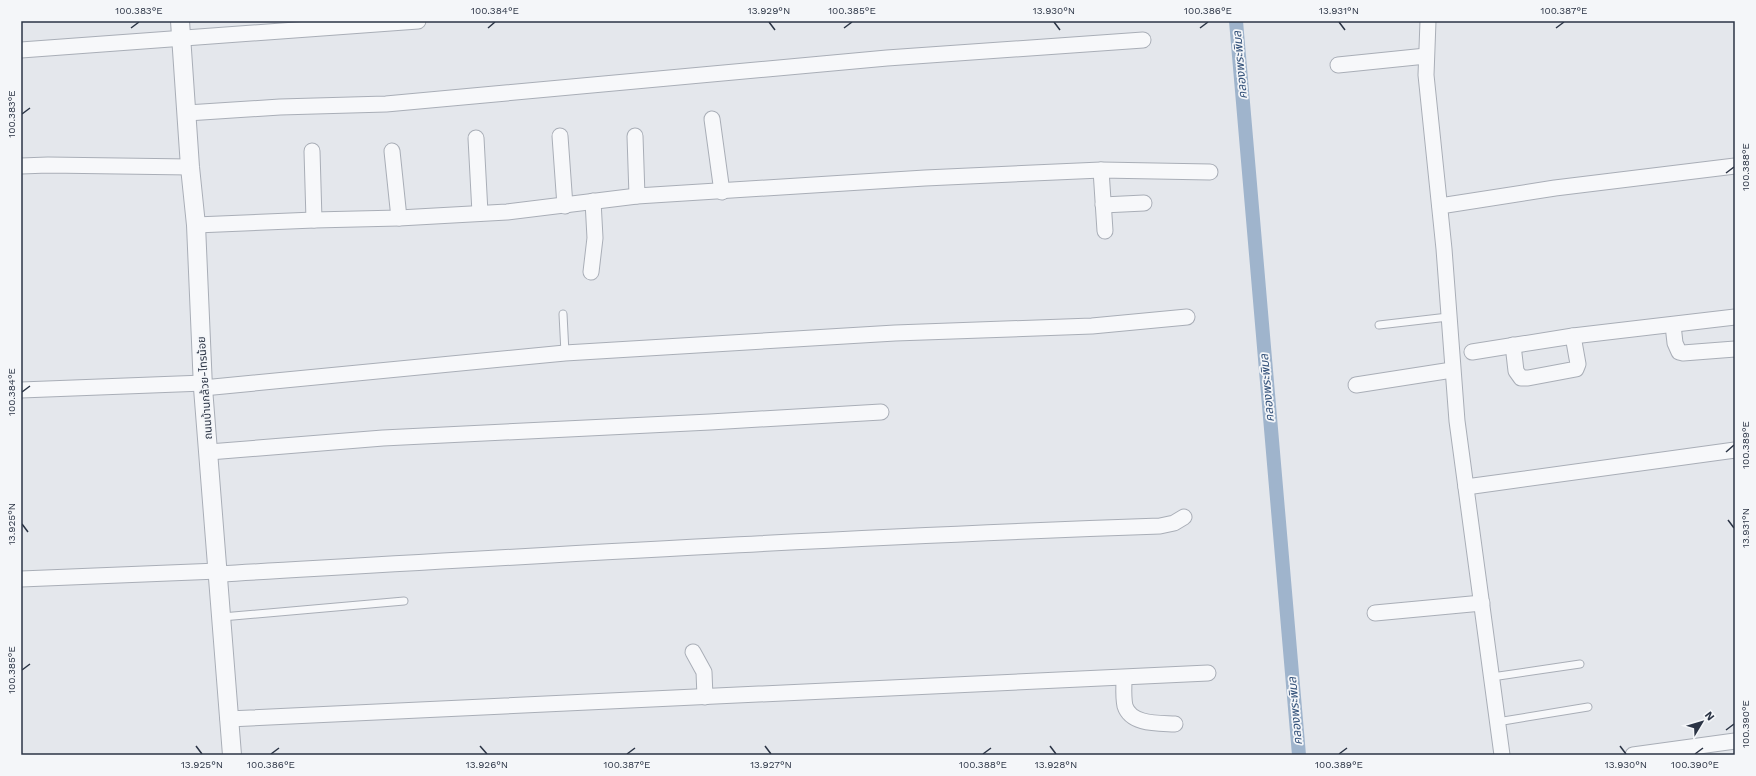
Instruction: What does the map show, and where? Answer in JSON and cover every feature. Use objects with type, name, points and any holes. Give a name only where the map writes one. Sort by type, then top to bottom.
[{"type":"street","points":[[21,50],[181,29],[418,21]]},
{"type":"street","points":[[1428,21],[1426,75],[1440,206],[1452,370],[1502,755]]},
{"type":"street","name":"ถนนบ้านกล้วย-ไทรน้อย","points":[[181,29],[190,167],[196,225],[204,385],[222,617],[228,720],[232,755]]},
{"type":"street","points":[[187,113],[280,107],[386,104],[887,58],[1143,40]]},
{"type":"street","points":[[1338,65],[1426,56]]},
{"type":"street","points":[[712,119],[722,192]]},
{"type":"street","points":[[560,136],[565,206]]},
{"type":"street","points":[[635,136],[637,196]]},
{"type":"street","points":[[476,138],[480,213]]},
{"type":"street","points":[[312,151],[314,220]]},
{"type":"street","points":[[392,151],[399,218]]},
{"type":"street","points":[[21,166],[190,167]]},
{"type":"street","points":[[1440,206],[1555,188],[1735,166]]},
{"type":"street","points":[[1101,170],[1105,231]]},
{"type":"street","points":[[196,225],[399,218],[480,213],[565,206],[637,196],[722,192],[925,178],[1101,170],[1210,172]]},
{"type":"street","points":[[591,272],[595,238],[593,202]]},
{"type":"street","points":[[1103,205],[1144,203]]},
{"type":"street","points":[[21,390],[204,385],[565,353],[895,332],[1092,326],[1187,317]]},
{"type":"street","points":[[1472,352],[1573,336],[1735,317]]},
{"type":"street","points":[[1673,325],[1675,343],[1679,352],[1683,353],[1735,349]]},
{"type":"street","points":[[1513,345],[1516,371],[1521,378],[1528,378],[1576,369],[1578,364],[1573,336]]},
{"type":"street","points":[[1356,384],[1452,370]]},
{"type":"street","points":[[209,452],[383,438],[881,412]]},
{"type":"street","points":[[1466,487],[1735,450]]},
{"type":"street","points":[[21,579],[218,572],[680,547],[1160,526],[1174,523],[1184,517]]},
{"type":"street","points":[[1374,612],[1482,603]]},
{"type":"street","points":[[693,652],[704,672],[705,698]]},
{"type":"street","points":[[228,720],[495,706],[705,698],[1208,674]]},
{"type":"street","points":[[1124,678],[1125,707],[1135,718],[1149,722],[1175,724]]},
{"type":"street","points":[[1633,755],[1735,742]]},
{"type":"lane","points":[[564,314],[565,353]]},
{"type":"lane","points":[[1379,325],[1448,317]]},
{"type":"lane","points":[[222,617],[404,601]]},
{"type":"lane","points":[[1492,677],[1580,664]]},
{"type":"lane","points":[[1497,722],[1588,707]]},
{"type":"waterway","name":"คลองพระพิมล","points":[[1236,21],[1299,755]]}]
